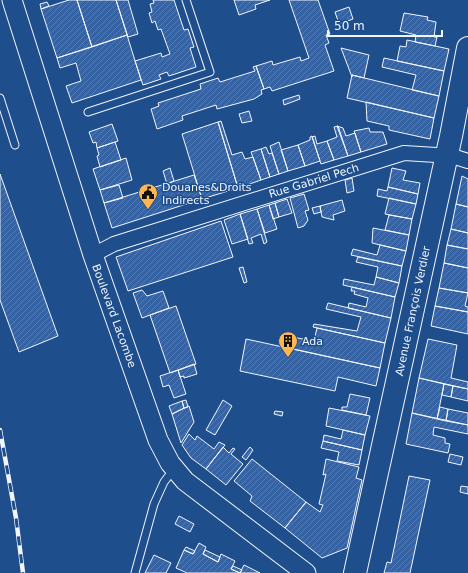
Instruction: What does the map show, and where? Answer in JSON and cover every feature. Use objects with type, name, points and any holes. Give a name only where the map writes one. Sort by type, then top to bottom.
[{"type":"main road","name":"Boulevard Lacombe","points":[[12,0],[93,255],[158,440],[174,468],[185,481],[306,573]]},
{"type":"main road","name":"Avenue François Verdier","points":[[355,573],[447,156],[468,48]]},
{"type":"street","name":"Rue Gabriel Pech","points":[[93,255],[114,244],[404,153],[447,156],[463,158],[468,161]]},
{"type":"lane","points":[[88,112],[210,72],[186,0]]},
{"type":"lane","points":[[0,98],[15,145]]},
{"type":"lane","points":[[136,573],[154,504],[164,482],[174,468]]},
{"type":"building","points":[[69,0],[77,0],[92,47],[57,58],[41,9]]},
{"type":"building","points":[[77,0],[116,0],[127,35],[92,47]]},
{"type":"building","points":[[116,0],[128,0],[138,34],[128,37]]},
{"type":"building","points":[[153,0],[174,0],[184,30],[188,29],[194,47],[190,48],[196,67],[169,76],[167,72],[159,75],[161,79],[143,85],[135,61],[161,53],[162,57],[170,54],[161,29],[158,30],[155,21],[152,23],[149,13],[152,12],[150,4],[154,3]]},
{"type":"building","points":[[234,0],[270,0],[255,5],[256,9],[239,15]]},
{"type":"building","points":[[289,0],[318,0],[330,34],[326,35],[329,43],[325,45],[334,71],[272,91],[270,87],[264,89],[256,66],[272,61],[273,65],[300,57],[301,61],[309,58]]},
{"type":"building","points":[[47,2],[49,6],[41,9],[40,4]]},
{"type":"building","points":[[349,7],[353,19],[339,24],[335,12]]},
{"type":"building","points":[[404,13],[428,17],[427,20],[436,22],[434,37],[437,37],[435,46],[415,42],[416,35],[400,31]]},
{"type":"building","points":[[127,35],[141,80],[72,103],[66,86],[81,81],[76,63],[60,68],[57,58]]},
{"type":"building","points":[[407,40],[449,49],[444,71],[397,61],[400,46],[406,47]]},
{"type":"building","points":[[341,48],[369,55],[364,78],[352,75],[352,77]]},
{"type":"building","points":[[384,58],[444,71],[439,96],[412,90],[416,75],[382,67]]},
{"type":"building","points":[[256,66],[264,89],[261,90],[262,94],[254,99],[217,109],[216,105],[182,116],[183,120],[157,129],[151,109],[159,106],[158,103],[201,89],[200,84],[218,78],[220,82],[255,71],[253,67]]},
{"type":"building","points":[[352,75],[439,96],[434,118],[347,98]]},
{"type":"building","points":[[299,95],[300,99],[284,105],[283,100]]},
{"type":"building","points":[[366,102],[434,118],[430,139],[389,130],[389,126],[367,121]]},
{"type":"building","points":[[249,111],[252,121],[242,123],[239,114]]},
{"type":"building","points":[[221,121],[232,155],[242,152],[245,159],[253,157],[261,180],[238,188],[218,122]]},
{"type":"building","points":[[218,122],[238,188],[202,199],[182,134]]},
{"type":"building","points":[[112,124],[118,141],[97,148],[96,142],[93,143],[89,132]]},
{"type":"building","points":[[337,126],[343,128],[346,136],[355,133],[361,152],[348,156]]},
{"type":"building","points":[[338,126],[348,156],[334,160],[327,141],[337,137],[334,127]]},
{"type":"building","points":[[369,128],[370,132],[383,132],[387,144],[361,152],[354,131]]},
{"type":"building","points":[[312,136],[320,161],[305,166],[298,145],[310,140],[310,137]]},
{"type":"building","points":[[315,136],[317,144],[327,141],[334,160],[321,164],[312,137]]},
{"type":"building","points":[[115,142],[121,160],[100,167],[97,156],[99,155],[97,148]]},
{"type":"building","points":[[279,142],[288,171],[279,174],[270,146]]},
{"type":"building","points":[[298,145],[305,166],[288,171],[281,150]]},
{"type":"building","points":[[266,147],[269,154],[272,153],[279,174],[270,177],[261,149]]},
{"type":"building","points":[[261,149],[270,177],[261,180],[251,152]]},
{"type":"building","points":[[126,158],[132,180],[100,190],[93,169]]},
{"type":"building","points":[[170,168],[174,181],[167,184],[163,171]]},
{"type":"building","points":[[392,168],[406,171],[403,180],[420,183],[418,194],[388,187]]},
{"type":"building","points":[[0,174],[58,336],[19,352],[0,300]]},
{"type":"building","points":[[194,175],[202,199],[112,228],[104,203]]},
{"type":"building","points":[[462,176],[468,179],[468,207],[456,204]]},
{"type":"building","points":[[352,178],[354,191],[347,193],[345,180]]},
{"type":"building","points":[[119,185],[123,198],[104,203],[100,190]]},
{"type":"building","points":[[388,187],[418,194],[416,204],[377,196],[378,189],[387,191]]},
{"type":"building","points":[[304,194],[309,210],[305,211],[308,220],[304,226],[298,228],[290,198]]},
{"type":"building","points":[[389,198],[416,204],[412,219],[385,214]]},
{"type":"building","points":[[287,199],[292,213],[279,217],[275,203]]},
{"type":"building","points":[[342,200],[345,211],[333,215],[334,220],[322,217],[320,206]]},
{"type":"building","points":[[275,203],[279,217],[273,219],[269,205]]},
{"type":"building","points":[[456,204],[468,207],[468,233],[451,229]]},
{"type":"building","points":[[269,205],[277,229],[265,233],[257,209]]},
{"type":"building","points":[[320,206],[321,212],[314,214],[312,208]]},
{"type":"building","points":[[257,209],[267,242],[264,244],[261,234],[251,238],[253,243],[249,244],[240,214]]},
{"type":"building","points":[[240,214],[248,239],[232,244],[224,220]]},
{"type":"building","points":[[389,215],[412,219],[409,235],[385,230]]},
{"type":"building","points":[[221,221],[233,257],[128,291],[116,257]]},
{"type":"building","points":[[373,228],[409,235],[406,251],[372,243]]},
{"type":"building","points":[[451,229],[468,233],[468,249],[447,245]]},
{"type":"building","points":[[380,245],[406,251],[402,266],[351,255],[353,249],[377,255]]},
{"type":"building","points":[[447,245],[468,249],[468,268],[444,263]]},
{"type":"building","points":[[358,257],[402,266],[399,283],[376,277],[378,267],[356,262]]},
{"type":"building","points":[[444,263],[468,268],[468,293],[439,288]]},
{"type":"building","points":[[243,267],[247,282],[244,283],[239,268]]},
{"type":"building","points":[[376,277],[399,283],[395,297],[343,285],[344,279],[374,285]]},
{"type":"building","points":[[352,287],[395,297],[391,318],[348,308],[349,303],[366,307],[368,298],[354,294],[355,291],[351,291]]},
{"type":"building","points":[[439,288],[468,293],[465,306],[468,307],[468,312],[435,306]]},
{"type":"building","points":[[142,290],[147,296],[163,291],[169,308],[142,318],[133,293]]},
{"type":"building","points":[[328,303],[391,318],[385,343],[313,327],[314,324],[357,331],[361,317],[326,309]]},
{"type":"building","points":[[176,306],[196,364],[170,373],[150,315]]},
{"type":"building","points":[[435,306],[468,312],[468,334],[431,326]]},
{"type":"building","points":[[317,328],[385,343],[380,368],[289,348],[292,337],[314,341]]},
{"type":"building","name":"Ada","points":[[246,339],[380,368],[376,386],[338,377],[335,391],[240,371]]},
{"type":"building","points":[[428,339],[457,345],[451,378],[468,382],[468,389],[419,378]]},
{"type":"building","points":[[194,364],[197,374],[184,378],[184,376],[180,377],[178,370]]},
{"type":"building","points":[[178,370],[186,394],[174,398],[169,385],[163,387],[160,376]]},
{"type":"building","points":[[419,378],[444,384],[437,419],[412,413]]},
{"type":"building","points":[[444,384],[453,386],[451,397],[442,395]]},
{"type":"building","points":[[453,386],[468,389],[468,401],[451,397]]},
{"type":"building","points":[[350,394],[370,398],[366,415],[342,410],[342,407],[347,407]]},
{"type":"building","points":[[186,400],[188,407],[184,408],[182,401]]},
{"type":"building","points":[[223,400],[232,406],[215,435],[206,430]]},
{"type":"building","points":[[182,401],[184,408],[172,414],[169,406]]},
{"type":"building","points":[[189,406],[194,422],[181,443],[172,414]]},
{"type":"building","points":[[440,407],[448,409],[446,421],[437,419]]},
{"type":"building","points":[[329,408],[370,416],[365,435],[326,426]]},
{"type":"building","points":[[448,409],[468,413],[468,425],[446,421]]},
{"type":"building","points":[[275,411],[283,412],[282,416],[274,414]]},
{"type":"building","points":[[412,413],[468,425],[468,434],[434,427],[433,435],[445,438],[445,443],[450,444],[448,453],[406,444]]},
{"type":"building","points":[[343,430],[365,435],[362,450],[323,441],[324,435],[341,439]]},
{"type":"building","points":[[189,434],[195,440],[197,436],[214,449],[219,442],[225,445],[206,469],[191,458],[182,445]]},
{"type":"building","points":[[323,441],[362,450],[359,465],[337,461],[339,452],[321,448]]},
{"type":"building","points":[[223,447],[229,453],[233,448],[235,449],[231,454],[243,464],[226,485],[206,469]]},
{"type":"building","points":[[250,447],[253,450],[246,460],[242,457]]},
{"type":"building","points":[[450,454],[463,457],[461,465],[448,462]]},
{"type":"building","points":[[252,459],[306,502],[285,528],[250,501],[252,496],[234,481]]},
{"type":"building","points":[[326,459],[359,467],[356,478],[362,480],[347,548],[322,558],[285,528],[306,502],[320,512],[323,505],[319,504],[326,474],[323,475]]},
{"type":"building","points":[[409,476],[430,480],[410,573],[384,573],[387,562],[391,563]]},
{"type":"building","points":[[461,486],[468,487],[468,494],[460,492]]},
{"type":"building","points":[[179,516],[194,524],[190,532],[175,524]]},
{"type":"building","points":[[199,543],[206,547],[203,554],[218,562],[221,554],[235,561],[231,569],[240,573],[187,573],[176,568],[184,550],[193,554]]},
{"type":"building","points":[[186,547],[195,551],[193,554],[184,550]]},
{"type":"building","points":[[205,550],[220,557],[218,562],[203,554]]},
{"type":"building","points":[[154,555],[171,563],[166,573],[145,573]]},
{"type":"building","points":[[244,565],[260,573],[240,573]]},
{"type":"building","points":[[233,566],[242,570],[240,573],[231,569]]},
{"type":"railway","points":[[0,430],[16,518],[23,573]]},
{"type":"place","name":"Douanes&Droits Indirects","points":[[148,210]]},
{"type":"place","name":"Ada","points":[[288,358]]}]
